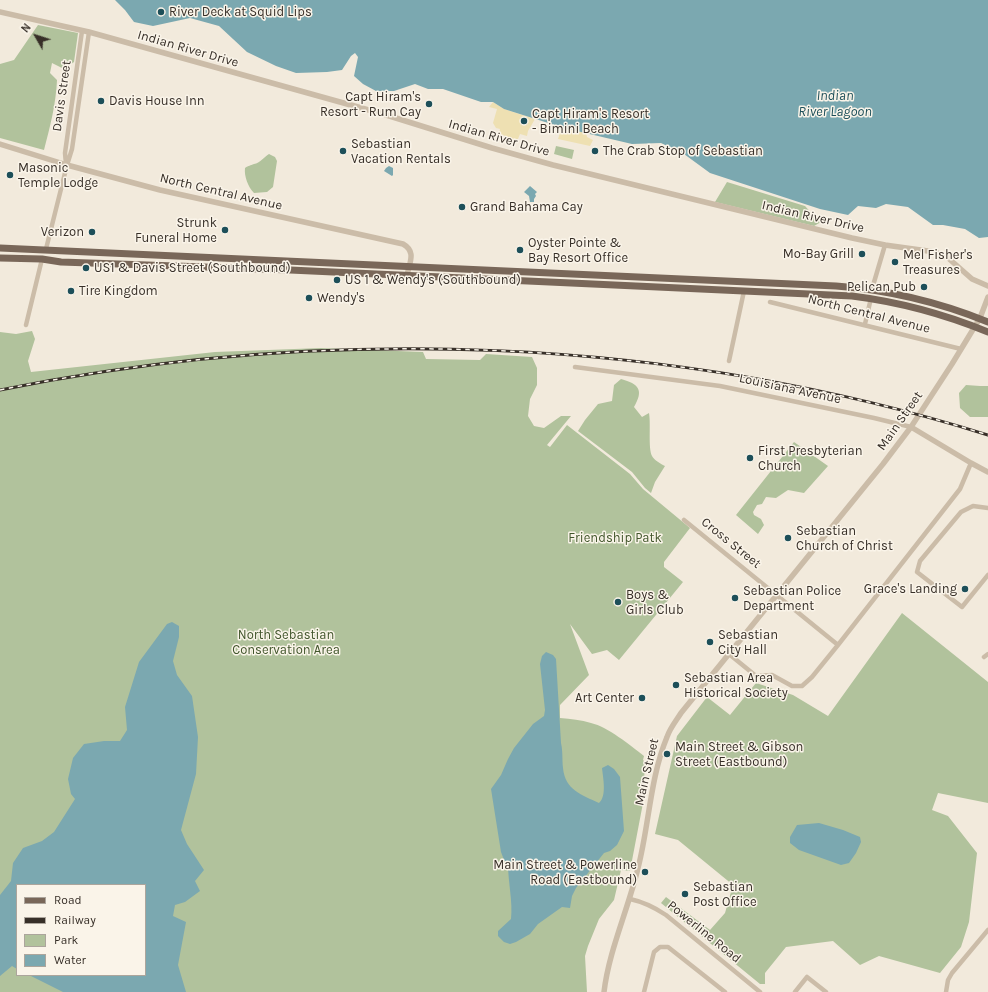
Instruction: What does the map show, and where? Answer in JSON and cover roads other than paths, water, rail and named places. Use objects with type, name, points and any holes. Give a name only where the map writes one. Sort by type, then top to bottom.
[{"type":"main road","points":[[0,248],[836,286],[872,289],[928,301],[988,322]]},
{"type":"main road","points":[[26,258],[40,254],[46,249]]},
{"type":"main road","points":[[42,259],[61,251]]},
{"type":"main road","points":[[0,258],[42,259],[61,262],[290,270],[833,295],[871,298],[913,307],[946,316],[988,332]]},
{"type":"main road","points":[[725,290],[737,286],[741,282]]},
{"type":"main road","points":[[744,291],[762,283]]},
{"type":"street","name":"Indian River Drive","points":[[0,12],[89,32],[383,114],[492,148],[553,165],[885,245],[935,252],[947,257],[972,279],[988,286]]},
{"type":"street","name":"Davis Street","points":[[67,165],[65,153],[82,31]]},
{"type":"street","name":"Davis Street","points":[[46,249],[72,149],[89,32]]},
{"type":"street","name":"North Central Avenue","points":[[0,144],[67,165],[160,190],[403,244],[409,247],[412,252],[408,276]]},
{"type":"street","points":[[872,289],[885,245]]},
{"type":"street","points":[[26,325],[42,259]]},
{"type":"street","points":[[290,270],[292,261]]},
{"type":"street","points":[[729,361],[744,291]]},
{"type":"street","points":[[865,324],[871,298]]},
{"type":"street","name":"Main Street","points":[[604,992],[609,965],[639,867],[662,749],[667,735],[681,713],[883,464],[911,426],[975,327],[988,298]]},
{"type":"street","name":"North Central Avenue","points":[[770,302],[961,348]]},
{"type":"street","name":"Louisiana Avenue","points":[[575,367],[720,386],[911,426],[988,472]]},
{"type":"street","points":[[729,654],[756,676],[772,675],[792,686],[802,686],[812,677],[838,645],[960,489],[971,463]]},
{"type":"street","points":[[988,508],[973,506],[961,512],[920,561],[917,572],[962,607],[988,575]]},
{"type":"street","name":"Cross Street","points":[[684,520],[838,645]]},
{"type":"street","name":"Powerline Road","points":[[630,899],[644,902],[655,907],[760,992]]},
{"type":"street","points":[[946,992],[948,980],[952,973],[988,930]]},
{"type":"street","points":[[644,992],[654,952],[660,947],[668,947],[725,992]]},
{"type":"street","points":[[795,992],[807,977],[826,992]]},
{"type":"water","name":"Indian River Lagoon","points":[[115,0],[988,0],[988,237],[979,238],[965,229],[943,225],[933,225],[908,207],[886,204],[876,208],[858,206],[848,215],[820,209],[710,173],[684,154],[661,143],[632,144],[564,128],[504,109],[493,102],[481,102],[443,89],[428,89],[415,84],[394,91],[376,91],[363,84],[354,76],[358,57],[355,53],[351,56],[342,70],[296,73],[276,66],[247,52],[219,26],[190,18],[153,26],[134,22]]},
{"type":"water","points":[[389,166],[393,168],[392,176],[384,171]]},
{"type":"water","points":[[530,186],[537,192],[535,194],[536,196],[534,202],[530,202],[529,196],[524,192]]},
{"type":"water","points":[[172,622],[179,626],[179,637],[173,661],[177,675],[192,696],[198,737],[196,774],[181,830],[187,844],[204,870],[195,881],[200,891],[185,902],[175,905],[173,916],[186,922],[178,965],[186,992],[63,992],[31,976],[146,976],[146,884],[16,884],[16,968],[12,966],[0,976],[0,895],[11,881],[13,863],[23,848],[42,841],[54,832],[75,799],[71,794],[68,779],[73,758],[84,744],[104,741],[120,741],[127,730],[125,707],[139,662],[167,624]]},
{"type":"water","points":[[546,652],[553,655],[556,659],[563,768],[567,782],[575,791],[599,803],[604,791],[602,768],[608,765],[614,769],[620,777],[624,831],[617,845],[610,851],[604,853],[576,888],[572,896],[570,908],[562,907],[538,924],[530,934],[510,944],[504,942],[498,936],[498,931],[511,919],[511,906],[508,864],[504,860],[501,852],[491,789],[501,775],[514,748],[533,724],[544,716],[545,710],[540,664],[542,656]]},
{"type":"water","points":[[819,823],[860,837],[861,842],[849,863],[841,865],[799,850],[790,843],[790,837],[797,825]]},
{"type":"railway","points":[[0,390],[123,369],[247,355],[372,349],[497,351],[622,360],[746,377],[868,402],[988,435]]},
{"type":"place","name":"River Deck at Squid Lips","points":[[161,12]]},
{"type":"place","name":"Davis House Inn","points":[[101,101]]},
{"type":"place","name":"Capt Hiram's Resort - Rum Cay","points":[[429,104]]},
{"type":"place","name":"Capt Hiram's Resort - Bimini Beach","points":[[524,121]]},
{"type":"place","name":"Sebastian Vacation Rentals","points":[[343,151]]},
{"type":"place","name":"The Crab Stop of Sebastian","points":[[595,151]]},
{"type":"place","name":"Masonic Temple Lodge","points":[[10,175]]},
{"type":"place","name":"Grand Bahama Cay","points":[[462,207]]},
{"type":"place","name":"Strunk Funeral Home","points":[[225,230]]},
{"type":"place","name":"Verizon","points":[[92,232]]},
{"type":"place","name":"Oyster Pointe & Bay Resort Office","points":[[520,250]]},
{"type":"place","name":"Mo-Bay Grill","points":[[862,254]]},
{"type":"place","name":"Mel Fisher's Treasures","points":[[895,262]]},
{"type":"place","name":"US1 & Davis Street (Southbound)","points":[[86,268]]},
{"type":"place","name":"US 1 & Wendy's (Southbound)","points":[[337,280]]},
{"type":"place","name":"Pelican Pub","points":[[924,287]]},
{"type":"place","name":"Tire Kingdom","points":[[71,291]]},
{"type":"place","name":"Wendy's","points":[[309,298]]},
{"type":"place","name":"First Presbyterian Church","points":[[750,458]]},
{"type":"place","name":"Sebastian Church of Christ","points":[[788,538]]},
{"type":"place","name":"Grace's Landing","points":[[965,589]]},
{"type":"place","name":"Sebastian Police Department","points":[[735,598]]},
{"type":"place","name":"Boys & Girls Club","points":[[618,602]]},
{"type":"place","name":"Sebastian City Hall","points":[[710,642]]},
{"type":"place","name":"Sebastian Area Historical Society","points":[[676,685]]},
{"type":"place","name":"Art Center","points":[[642,698]]},
{"type":"place","name":"Main Street & Gibson Street (Eastbound)","points":[[667,754]]},
{"type":"place","name":"Main Street & Powerline Road (Eastbound)","points":[[645,872]]},
{"type":"place","name":"Sebastian Post Office","points":[[685,894]]},
{"type":"park label","name":"Friendship Patk","points":[[615,538]]},
{"type":"park label","name":"North Sebastian Conservation Area","points":[[286,642]]}]
